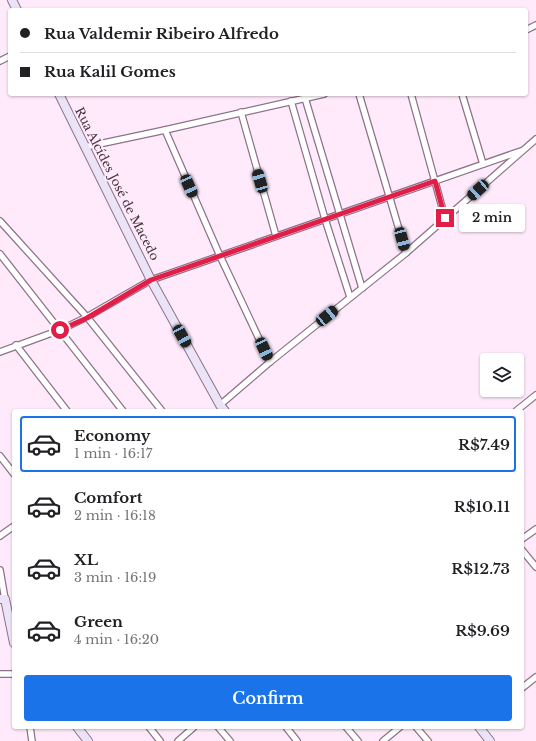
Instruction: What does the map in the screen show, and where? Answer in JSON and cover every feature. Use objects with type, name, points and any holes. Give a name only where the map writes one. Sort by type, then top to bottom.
[{"type":"street","name":"Rua Alcídes José de Macedo","points":[[59,96],[151,280],[222,408]]},
{"type":"street","points":[[84,147],[314,96]]},
{"type":"street","points":[[360,96],[406,254]]},
{"type":"street","points":[[412,96],[445,218]]},
{"type":"street","points":[[463,96],[483,164]]},
{"type":"street","points":[[305,98],[362,288]]},
{"type":"street","points":[[291,101],[325,219],[350,297]]},
{"type":"street","points":[[241,112],[276,236]]},
{"type":"street","points":[[165,130],[220,256],[270,362]]},
{"type":"street","points":[[222,408],[270,362],[406,254],[536,139]]},
{"type":"street","points":[[0,352],[60,330],[87,318],[151,280],[521,151]]},
{"type":"street","points":[[0,221],[87,318],[160,409]]},
{"type":"street","points":[[0,254],[121,409]]},
{"type":"street","points":[[16,345],[65,409]]},
{"type":"street","points":[[518,409],[536,395]]},
{"type":"street","points":[[0,456],[12,471]]},
{"type":"street","points":[[0,536],[12,527]]},
{"type":"street","points":[[524,538],[536,529]]},
{"type":"street","points":[[524,552],[536,567]]},
{"type":"street","points":[[0,570],[3,599],[12,634]]},
{"type":"street","points":[[0,674],[12,674]]},
{"type":"street","points":[[524,686],[536,677]]},
{"type":"street","points":[[30,729],[32,741]]},
{"type":"street","points":[[79,729],[88,741]]},
{"type":"street","points":[[151,729],[160,741]]},
{"type":"street","points":[[178,741],[192,729]]},
{"type":"street","points":[[220,729],[230,741]]},
{"type":"street","points":[[288,729],[297,741]]},
{"type":"street","points":[[348,729],[358,741]]},
{"type":"street","points":[[383,741],[398,729]]},
{"type":"street","points":[[418,729],[428,741]]},
{"type":"street","points":[[481,729],[490,741]]},
{"type":"route","points":[[60,330],[87,318],[151,280],[435,181],[445,218]]}]
